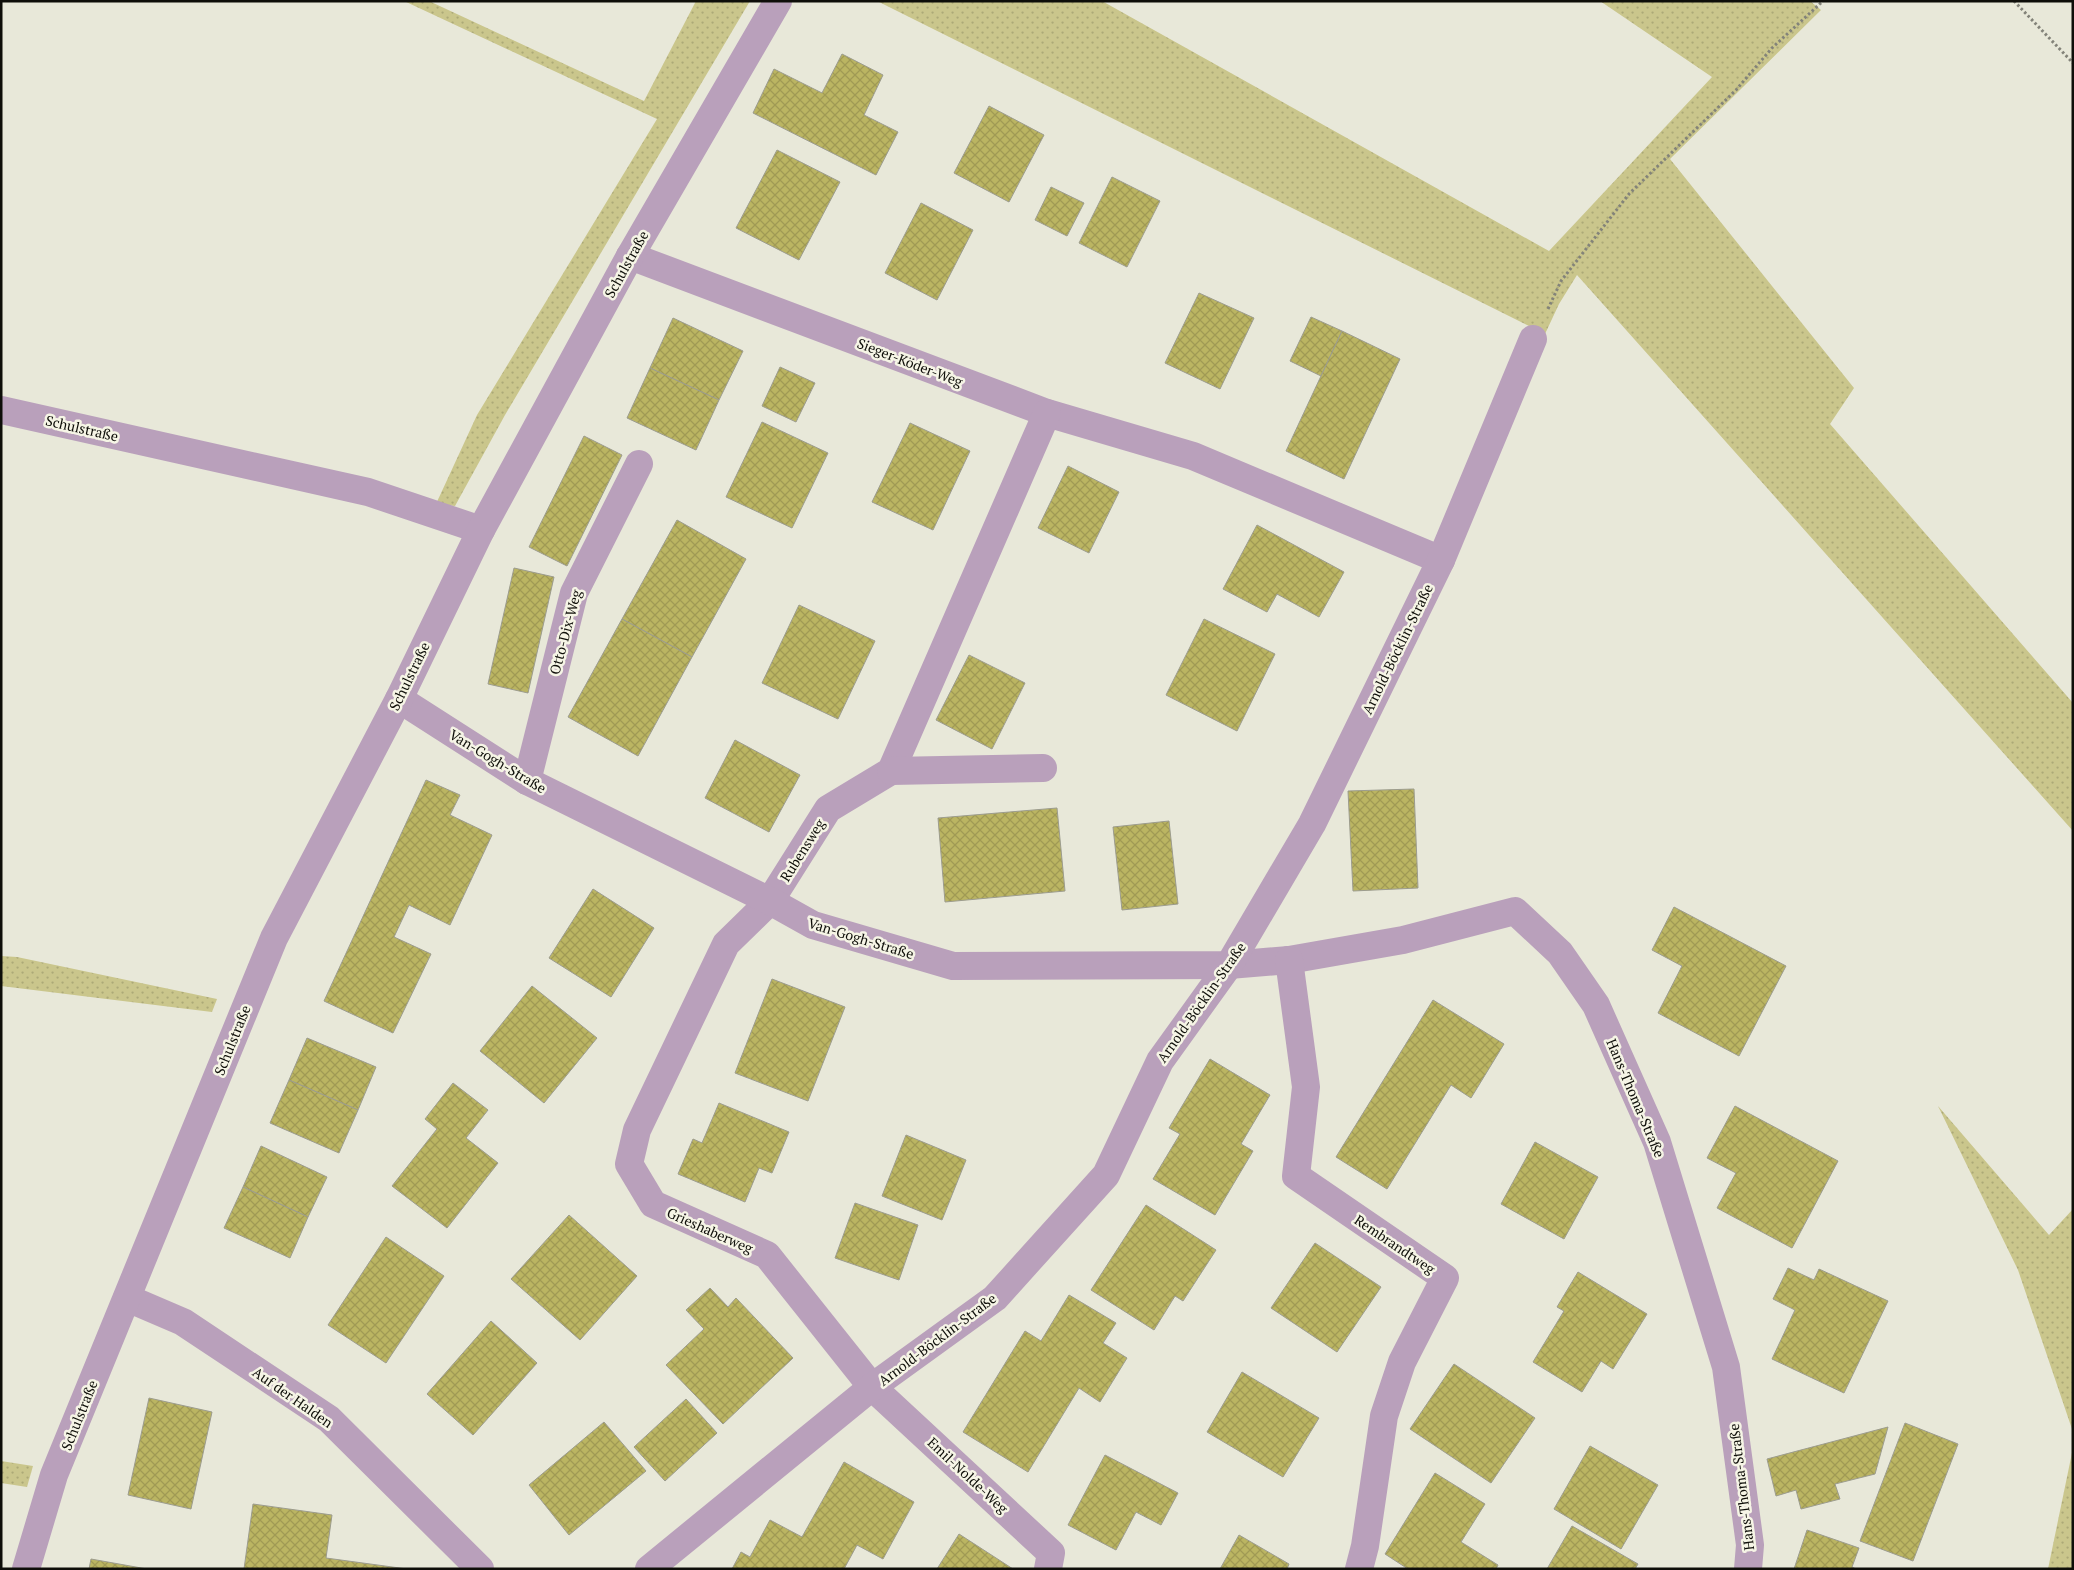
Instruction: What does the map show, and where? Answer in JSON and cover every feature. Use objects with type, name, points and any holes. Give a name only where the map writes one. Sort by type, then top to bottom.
[{"type":"street","name":"Schulstraße","points":[[26,1569],[54,1475],[274,938],[399,699],[481,530],[630,256],[778,1]]},
{"type":"street","name":"Sieger-Köder-Weg","points":[[630,256],[1047,414],[1194,456],[1441,560]]},
{"type":"street","name":"Arnold-Böcklin-Straße","points":[[649,1569],[872,1387],[995,1298],[1106,1175],[1160,1061],[1230,965],[1312,824],[1441,560],[1533,339]]},
{"type":"street","name":"Schulstraße","points":[[1,410],[368,492],[481,530]]},
{"type":"street","points":[[891,771],[1047,414]]},
{"type":"street","name":"Otto-Dix-Weg","points":[[527,781],[574,593],[639,464]]},
{"type":"street","name":"Van-Gogh-Straße","points":[[399,699],[527,781],[770,901],[813,925],[952,966],[1230,965],[1289,960]]},
{"type":"street","name":"Rubensweg","points":[[770,901],[828,809],[891,771],[1043,768]]},
{"type":"street","name":"Grieshaberweg","points":[[770,901],[726,944],[637,1130],[630,1164],[653,1204],[766,1255],[872,1387]]},
{"type":"street","name":"Hans-Thoma-Straße","points":[[1289,960],[1403,940],[1515,911],[1560,953],[1596,1005],[1657,1142],[1663,1161],[1726,1368],[1750,1545],[1748,1569]]},
{"type":"street","name":"Rembrandtweg","points":[[1289,960],[1306,1087],[1296,1176],[1445,1278],[1402,1362],[1384,1416],[1365,1546],[1358,1569]]},
{"type":"street","name":"Auf der Halden","points":[[127,1298],[183,1322],[329,1419],[480,1569]]},
{"type":"street","name":"Emil-Nolde-Weg","points":[[872,1387],[1051,1552],[1048,1569]]},
{"type":"path","points":[[1533,339],[1561,282],[1628,194],[1736,90],[1772,48],[1822,1]]},
{"type":"path","points":[[2014,1],[2073,63]]},
{"type":"shaded area","points":[[404,1],[429,1],[644,101],[696,1],[750,1],[505,415],[455,506],[436,504],[477,415],[657,119]]},
{"type":"shaded area","points":[[877,1],[1102,1],[1549,251],[1712,77],[1600,1],[1810,1],[1821,10],[1670,159],[1854,388],[1830,424],[2073,703],[2073,831],[1577,275],[1559,304],[1545,334]]},
{"type":"shaded area","points":[[1,956],[17,957],[217,999],[212,1012],[1,986]]},
{"type":"shaded area","points":[[1938,1106],[2049,1235],[2073,1209],[2073,1432],[2018,1270]]},
{"type":"shaded area","points":[[2073,1448],[2073,1569],[2048,1569]]},
{"type":"shaded area","points":[[1,1461],[33,1466],[27,1487],[1,1483]]},
{"type":"building","points":[[842,54],[883,75],[864,115],[898,132],[876,175],[753,113],[774,69],[822,93]]},
{"type":"building","points":[[989,106],[1044,135],[1009,202],[954,173]]},
{"type":"building","points":[[777,150],[840,182],[799,260],[736,228]]},
{"type":"building","points":[[1112,177],[1160,201],[1127,267],[1079,243]]},
{"type":"building","points":[[1051,187],[1084,203],[1067,236],[1035,220]]},
{"type":"building","points":[[921,203],[973,230],[937,300],[885,273]]},
{"type":"building","points":[[1199,293],[1254,318],[1220,389],[1165,363]]},
{"type":"building","points":[[1311,317],[1342,331],[1321,376],[1290,361]]},
{"type":"building","points":[[673,318],[743,351],[719,400],[650,368]]},
{"type":"building","points":[[1342,331],[1400,359],[1344,479],[1286,451]]},
{"type":"building","points":[[780,367],[815,383],[796,422],[762,406]]},
{"type":"building","points":[[650,368],[719,400],[696,450],[627,418]]},
{"type":"building","points":[[762,422],[828,453],[792,528],[726,497]]},
{"type":"building","points":[[910,423],[970,451],[933,530],[872,502]]},
{"type":"building","points":[[584,436],[622,455],[567,566],[529,547]]},
{"type":"building","points":[[1068,466],[1119,492],[1089,553],[1038,528]]},
{"type":"building","points":[[677,520],[746,559],[692,657],[622,619]]},
{"type":"building","points":[[1257,525],[1344,572],[1319,617],[1277,594],[1267,612],[1223,589]]},
{"type":"building","points":[[514,568],[554,577],[528,693],[488,684]]},
{"type":"building","points":[[799,605],[875,641],[838,719],[762,683]]},
{"type":"building","points":[[622,619],[692,657],[638,756],[568,717]]},
{"type":"building","points":[[1204,619],[1275,654],[1237,731],[1166,695]]},
{"type":"building","points":[[969,655],[1025,683],[992,749],[936,720]]},
{"type":"building","points":[[735,740],[800,775],[769,832],[705,798]]},
{"type":"building","points":[[426,780],[460,795],[450,815],[492,835],[450,925],[409,905],[394,937],[431,954],[393,1033],[324,1001]]},
{"type":"building","points":[[1414,789],[1418,888],[1353,891],[1348,791]]},
{"type":"building","points":[[1057,808],[1065,891],[945,902],[938,818]]},
{"type":"building","points":[[1169,821],[1178,904],[1122,910],[1113,827]]},
{"type":"building","points":[[593,889],[654,928],[611,997],[549,958]]},
{"type":"building","points":[[1674,907],[1786,966],[1739,1056],[1658,1013],[1682,966],[1652,950]]},
{"type":"building","points":[[772,979],[845,1007],[808,1101],[735,1073]]},
{"type":"building","points":[[532,986],[597,1038],[544,1103],[480,1051]]},
{"type":"building","points":[[1433,1000],[1504,1044],[1471,1098],[1451,1085],[1387,1189],[1336,1157]]},
{"type":"building","points":[[307,1038],[376,1067],[358,1110],[289,1080]]},
{"type":"building","points":[[1210,1059],[1270,1095],[1241,1144],[1253,1151],[1215,1215],[1153,1179],[1180,1134],[1169,1128]]},
{"type":"building","points":[[289,1080],[358,1110],[339,1153],[270,1123]]},
{"type":"building","points":[[453,1083],[488,1110],[466,1138],[498,1163],[447,1228],[392,1186],[437,1129],[425,1119]]},
{"type":"building","points":[[719,1103],[789,1132],[772,1173],[759,1168],[745,1202],[678,1174],[693,1139],[702,1143]]},
{"type":"building","points":[[1735,1106],[1838,1161],[1792,1248],[1717,1208],[1736,1173],[1707,1158]]},
{"type":"building","points":[[906,1135],[966,1160],[942,1220],[882,1196]]},
{"type":"building","points":[[1535,1142],[1598,1177],[1564,1239],[1501,1204]]},
{"type":"building","points":[[261,1146],[327,1177],[308,1217],[243,1187]]},
{"type":"building","points":[[243,1187],[308,1217],[290,1258],[224,1228]]},
{"type":"building","points":[[855,1203],[918,1225],[899,1280],[835,1258]]},
{"type":"building","points":[[1146,1205],[1216,1250],[1183,1301],[1175,1296],[1154,1330],[1091,1290]]},
{"type":"building","points":[[569,1215],[637,1276],[580,1340],[511,1279]]},
{"type":"building","points":[[386,1237],[444,1276],[386,1363],[328,1325]]},
{"type":"building","points":[[1315,1243],[1381,1287],[1337,1352],[1271,1308]]},
{"type":"building","points":[[1788,1268],[1814,1280],[1819,1269],[1888,1301],[1844,1393],[1772,1359],[1795,1310],[1773,1299]]},
{"type":"building","points":[[1578,1272],[1647,1314],[1613,1369],[1601,1361],[1582,1392],[1533,1362],[1564,1311],[1557,1307]]},
{"type":"building","points":[[710,1288],[728,1307],[736,1298],[793,1358],[723,1424],[666,1365],[704,1329],[686,1310]]},
{"type":"building","points":[[1069,1295],[1116,1323],[1103,1343],[1127,1358],[1100,1402],[1079,1388],[1028,1472],[963,1432],[1025,1331],[1041,1341]]},
{"type":"building","points":[[491,1321],[537,1363],[473,1435],[427,1394]]},
{"type":"building","points":[[1454,1364],[1535,1418],[1491,1483],[1410,1429]]},
{"type":"building","points":[[1242,1372],[1319,1418],[1283,1477],[1207,1432]]},
{"type":"building","points":[[149,1398],[212,1412],[191,1509],[128,1495]]},
{"type":"building","points":[[686,1399],[717,1433],[665,1481],[634,1447]]},
{"type":"building","points":[[604,1422],[646,1471],[569,1535],[529,1485]]},
{"type":"building","points":[[1905,1423],[1958,1444],[1913,1561],[1860,1541]]},
{"type":"building","points":[[1888,1427],[1875,1474],[1835,1484],[1840,1499],[1801,1509],[1796,1490],[1776,1496],[1767,1459]]},
{"type":"building","points":[[1590,1446],[1658,1485],[1621,1549],[1554,1509]]},
{"type":"building","points":[[1105,1455],[1178,1493],[1161,1525],[1136,1512],[1116,1550],[1068,1525]]},
{"type":"building","points":[[844,1462],[914,1502],[883,1559],[857,1545],[844,1569],[732,1569],[741,1552],[750,1557],[770,1520],[802,1537]]},
{"type":"building","points":[[1435,1473],[1485,1504],[1461,1542],[1498,1565],[1496,1569],[1408,1569],[1385,1554]]},
{"type":"building","points":[[253,1504],[332,1515],[326,1558],[407,1569],[244,1569]]},
{"type":"building","points":[[1572,1526],[1638,1564],[1635,1569],[1547,1569]]},
{"type":"building","points":[[1807,1530],[1859,1548],[1852,1567],[1856,1569],[1794,1569]]},
{"type":"building","points":[[959,1534],[1013,1569],[937,1569]]},
{"type":"building","points":[[1239,1535],[1289,1564],[1287,1569],[1220,1569]]},
{"type":"building","points":[[91,1559],[147,1569],[89,1569]]}]
